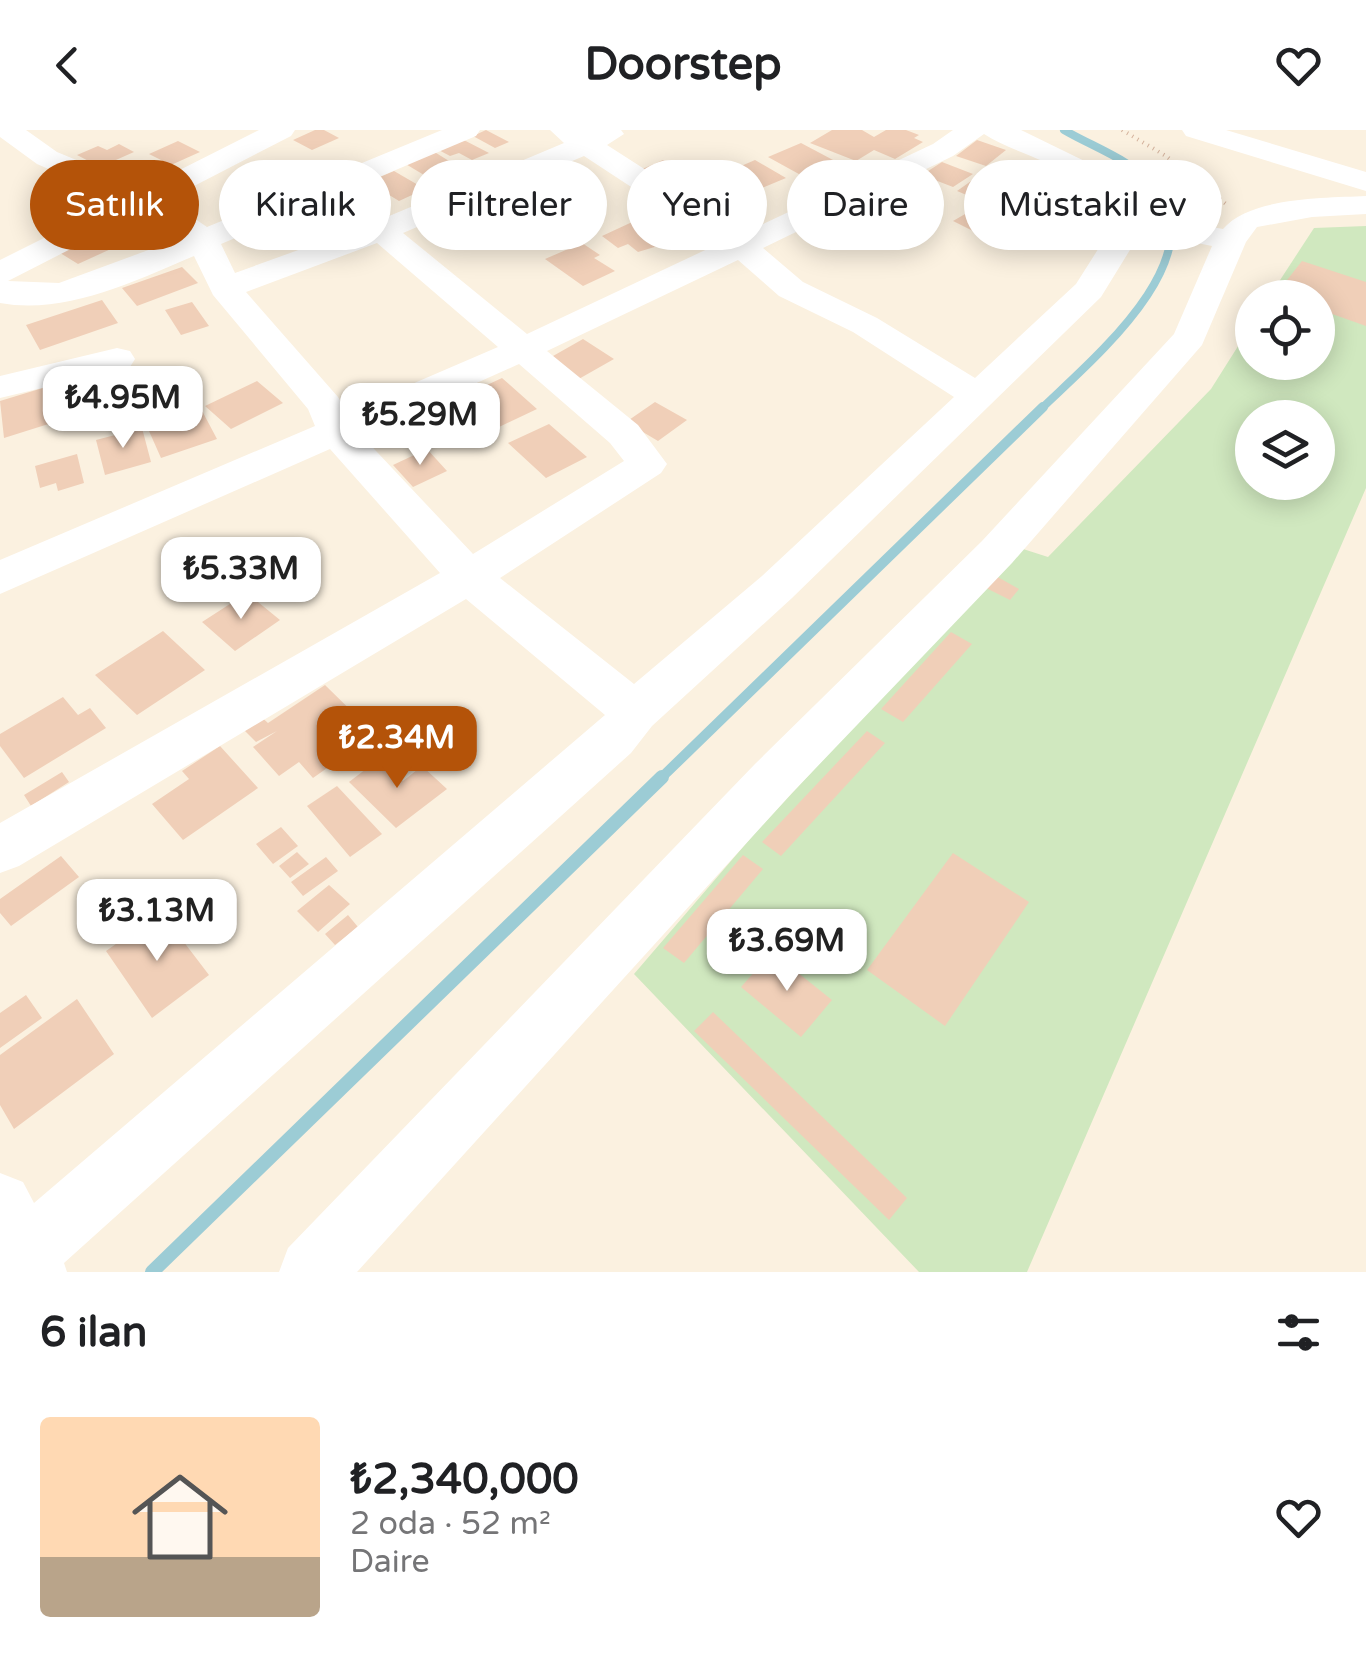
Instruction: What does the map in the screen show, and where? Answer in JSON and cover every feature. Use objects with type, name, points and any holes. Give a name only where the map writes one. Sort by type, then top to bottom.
[{"type":"street","points":[[8,130],[52,160]]},
{"type":"street","points":[[199,173],[282,130]]},
{"type":"street","points":[[0,289],[6,294],[61,293],[125,273],[466,130]]},
{"type":"street","points":[[391,226],[576,137],[623,130]]},
{"type":"street","points":[[767,234],[943,150],[972,130]]},
{"type":"street","points":[[995,130],[1062,160]]},
{"type":"street","points":[[1196,130],[1366,182]]},
{"type":"street","points":[[576,137],[627,170]]},
{"type":"street","points":[[1222,230],[1312,208],[1366,204]]},
{"type":"street","points":[[199,236],[225,288],[325,404],[338,432],[469,576],[635,712]]},
{"type":"street","points":[[0,850],[469,576],[647,464],[624,434],[526,348],[391,239]]},
{"type":"street","points":[[0,273],[46,250]]},
{"type":"street","points":[[225,288],[329,250]]},
{"type":"street","points":[[0,578],[526,348],[734,250]]},
{"type":"street","points":[[746,250],[790,289],[865,324],[976,395]]},
{"type":"street","points":[[15,1251],[614,739],[635,712],[777,587],[1089,290],[1121,250]]},
{"type":"street","points":[[312,1272],[773,779],[997,552],[1190,338],[1216,250]]},
{"type":"street","points":[[0,387],[118,359]]},
{"type":"path","points":[[1122,130],[1169,160]]},
{"type":"green space","points":[[1366,226],[1366,488],[1027,1272],[919,1272],[634,974],[755,833],[1020,548],[1048,557],[1211,389],[1235,351],[1235,380],[1335,380],[1335,280],[1280,280],[1314,228]]},
{"type":"building","points":[[315,130],[339,138],[312,150],[293,140]]},
{"type":"building","points":[[486,130],[509,142],[495,148],[473,136]]},
{"type":"building","points":[[832,130],[862,130],[874,137],[886,130],[906,130],[919,135],[914,138],[923,142],[895,159],[874,150],[858,160],[810,143]]},
{"type":"building","points":[[460,138],[489,153],[472,160],[435,148]]},
{"type":"building","points":[[977,140],[1006,150],[994,160],[956,156]]},
{"type":"building","points":[[178,141],[200,152],[182,160],[161,160],[149,154]]},
{"type":"building","points":[[801,143],[833,160],[787,160],[787,167],[768,157]]},
{"type":"building","points":[[119,144],[134,152],[116,160],[87,160],[77,155],[98,146],[107,150]]},
{"type":"building","points":[[433,151],[447,160],[411,160]]},
{"type":"building","points":[[944,163],[964,171],[964,180],[953,187],[944,184]]},
{"type":"building","points":[[767,167],[786,178],[767,186]]},
{"type":"building","points":[[391,172],[411,181],[411,195],[399,201],[391,196]]},
{"type":"building","points":[[964,215],[964,226],[953,221]]},
{"type":"building","points":[[627,224],[627,244],[618,248],[607,240],[607,234]]},
{"type":"building","points":[[60,250],[109,250],[78,264]]},
{"type":"building","points":[[566,250],[592,250],[600,255],[594,258],[615,271],[583,286],[545,259]]},
{"type":"building","points":[[1302,261],[1366,282],[1366,326],[1335,315],[1335,280],[1287,280]]},
{"type":"building","points":[[182,267],[198,283],[137,306],[122,288]]},
{"type":"building","points":[[102,300],[118,323],[40,350],[26,325]]},
{"type":"building","points":[[192,302],[209,326],[181,335],[165,310]]},
{"type":"building","points":[[583,339],[614,359],[577,380],[546,360]]},
{"type":"building","points":[[502,378],[537,409],[478,437],[444,405]]},
{"type":"building","points":[[257,381],[283,403],[231,429],[205,406]]},
{"type":"building","points":[[46,387],[58,421],[4,438],[0,401]]},
{"type":"building","points":[[655,402],[687,420],[658,441],[626,422]]},
{"type":"building","points":[[199,405],[217,439],[161,458],[145,422]]},
{"type":"building","points":[[549,424],[587,457],[546,478],[508,443]]},
{"type":"building","points":[[142,428],[151,462],[105,475],[96,440]]},
{"type":"building","points":[[427,449],[447,471],[413,487],[393,465]]},
{"type":"building","points":[[77,454],[84,483],[58,491],[56,483],[40,488],[35,466]]},
{"type":"building","points":[[996,576],[1019,589],[1010,600],[986,588]]},
{"type":"building","points":[[247,593],[280,620],[235,651],[202,622]]},
{"type":"building","points":[[163,631],[205,670],[137,715],[95,675]]},
{"type":"building","points":[[951,632],[972,644],[903,722],[881,709]]},
{"type":"building","points":[[325,685],[375,734],[313,778],[299,762],[279,776],[253,747],[277,731],[256,742],[240,726],[258,714],[268,723]]},
{"type":"building","points":[[63,697],[78,715],[90,708],[106,728],[24,778],[0,746],[0,734]]},
{"type":"building","points":[[867,731],[885,743],[781,856],[762,842]]},
{"type":"building","points":[[220,746],[258,788],[183,840],[152,804],[189,779],[182,771]]},
{"type":"building","points":[[379,759],[403,781],[422,766],[447,789],[396,828],[349,782]]},
{"type":"building","points":[[62,772],[69,782],[31,806],[24,795]]},
{"type":"building","points":[[337,786],[382,834],[350,857],[307,806]]},
{"type":"building","points":[[281,827],[298,846],[273,864],[256,844]]},
{"type":"building","points":[[297,852],[309,864],[290,878],[279,866]]},
{"type":"building","points":[[953,853],[1029,902],[945,1026],[867,970]]},
{"type":"building","points":[[743,855],[763,869],[684,963],[663,948]]},
{"type":"building","points":[[61,856],[79,877],[11,926],[0,913],[0,899]]},
{"type":"building","points":[[326,857],[338,871],[303,896],[291,882]]},
{"type":"building","points":[[329,885],[350,904],[318,932],[297,911]]},
{"type":"building","points":[[161,912],[209,975],[152,1018],[106,951]]},
{"type":"building","points":[[348,915],[358,927],[335,945],[325,934]]},
{"type":"building","points":[[772,952],[832,1000],[801,1037],[741,987]]},
{"type":"building","points":[[26,995],[42,1018],[0,1048],[0,1013]]},
{"type":"building","points":[[77,999],[114,1054],[14,1129],[0,1105],[0,1055]]},
{"type":"building","points":[[713,1012],[907,1198],[889,1220],[694,1031]]},
{"type":"waterway","points":[[1041,409],[1087,366],[1138,309],[1158,278],[1169,247],[1170,216],[1156,188],[1125,162],[1064,130]]},
{"type":"waterway","points":[[659,780],[1043,407]]},
{"type":"waterway","points":[[152,1272],[662,777]]}]
